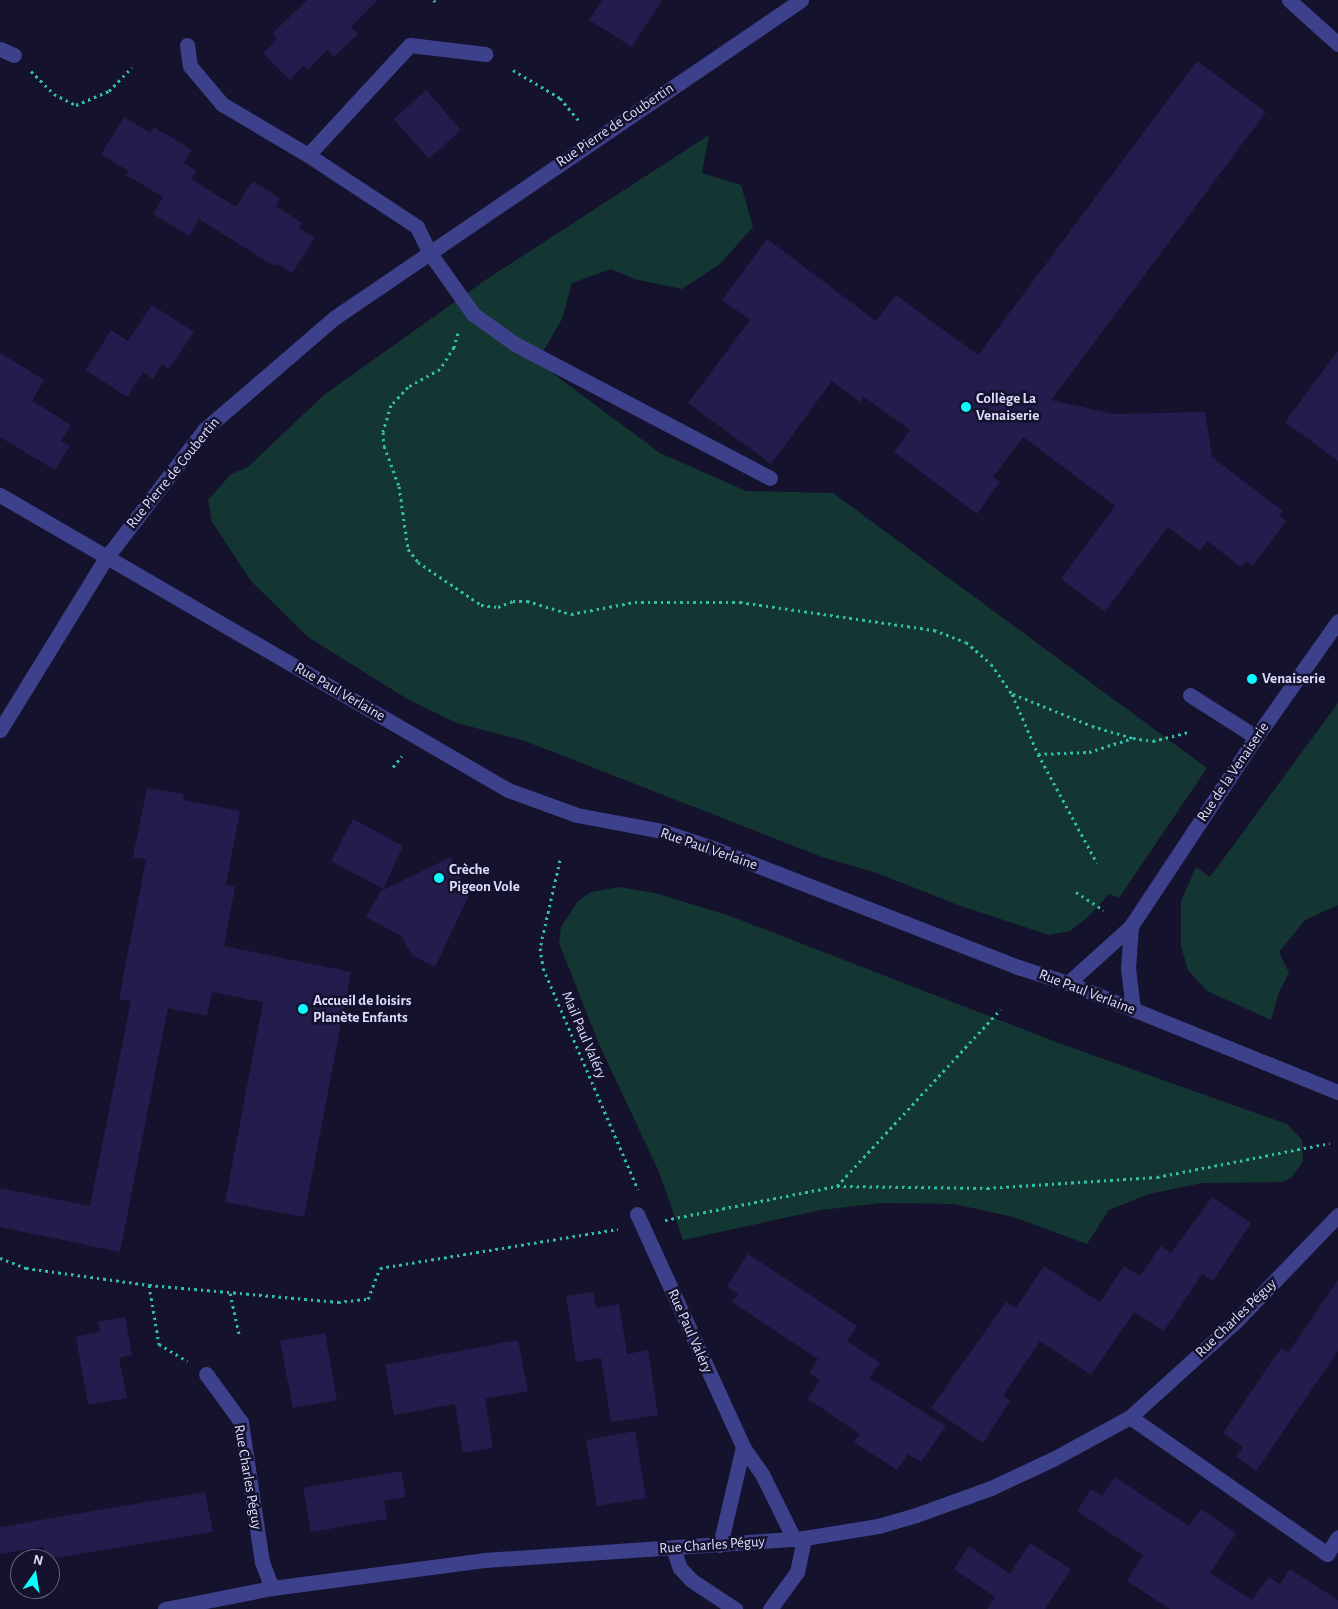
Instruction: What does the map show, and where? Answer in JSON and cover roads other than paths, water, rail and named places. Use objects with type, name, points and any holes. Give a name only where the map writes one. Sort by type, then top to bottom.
[{"type":"street","name":"Rue Pierre de Coubertin","points":[[0,730],[106,558],[205,429],[334,318],[802,0]]},
{"type":"street","points":[[1289,0],[1338,44]]},
{"type":"street","points":[[186,45],[190,66],[222,104],[308,154],[417,227],[429,252],[473,314],[515,344],[770,478]]},
{"type":"street","points":[[308,154],[410,45],[485,54]]},
{"type":"street","points":[[0,49],[14,55]]},
{"type":"street","name":"Rue Paul Verlaine","points":[[0,495],[508,790],[577,815],[685,838],[1018,967],[1068,983],[1338,1092]]},
{"type":"street","name":"Rue de la Venaiserie","points":[[1068,983],[1131,926],[1256,737],[1338,621]]},
{"type":"street","points":[[1190,695],[1256,737]]},
{"type":"street","name":"Rue de la Venaiserie","points":[[1131,926],[1128,968],[1133,1009]]},
{"type":"street","name":"Rue Paul Valéry","points":[[637,1214],[743,1448],[762,1474],[799,1538]]},
{"type":"street","name":"Rue Charles Péguy","points":[[164,1609],[272,1588],[484,1560],[720,1545],[799,1538],[878,1526],[991,1488],[1130,1417],[1236,1320],[1338,1215]]},
{"type":"street","name":"Rue Charles Péguy","points":[[206,1374],[241,1422],[262,1562],[272,1588]]},
{"type":"street","points":[[1130,1417],[1327,1554],[1338,1537]]},
{"type":"street","points":[[720,1545],[743,1448]]},
{"type":"street","points":[[770,1609],[797,1572],[799,1538]]},
{"type":"street","points":[[672,1548],[680,1568],[691,1580],[735,1609]]},
{"type":"place","name":"Collège La Venaiserie","points":[[966,407]]},
{"type":"place","name":"Venaiserie","points":[[1252,679]]},
{"type":"place","name":"Crèche Pigeon Vole","points":[[439,878]]},
{"type":"place","name":"Accueil de loisirs Planète Enfants","points":[[303,1009]]}]
